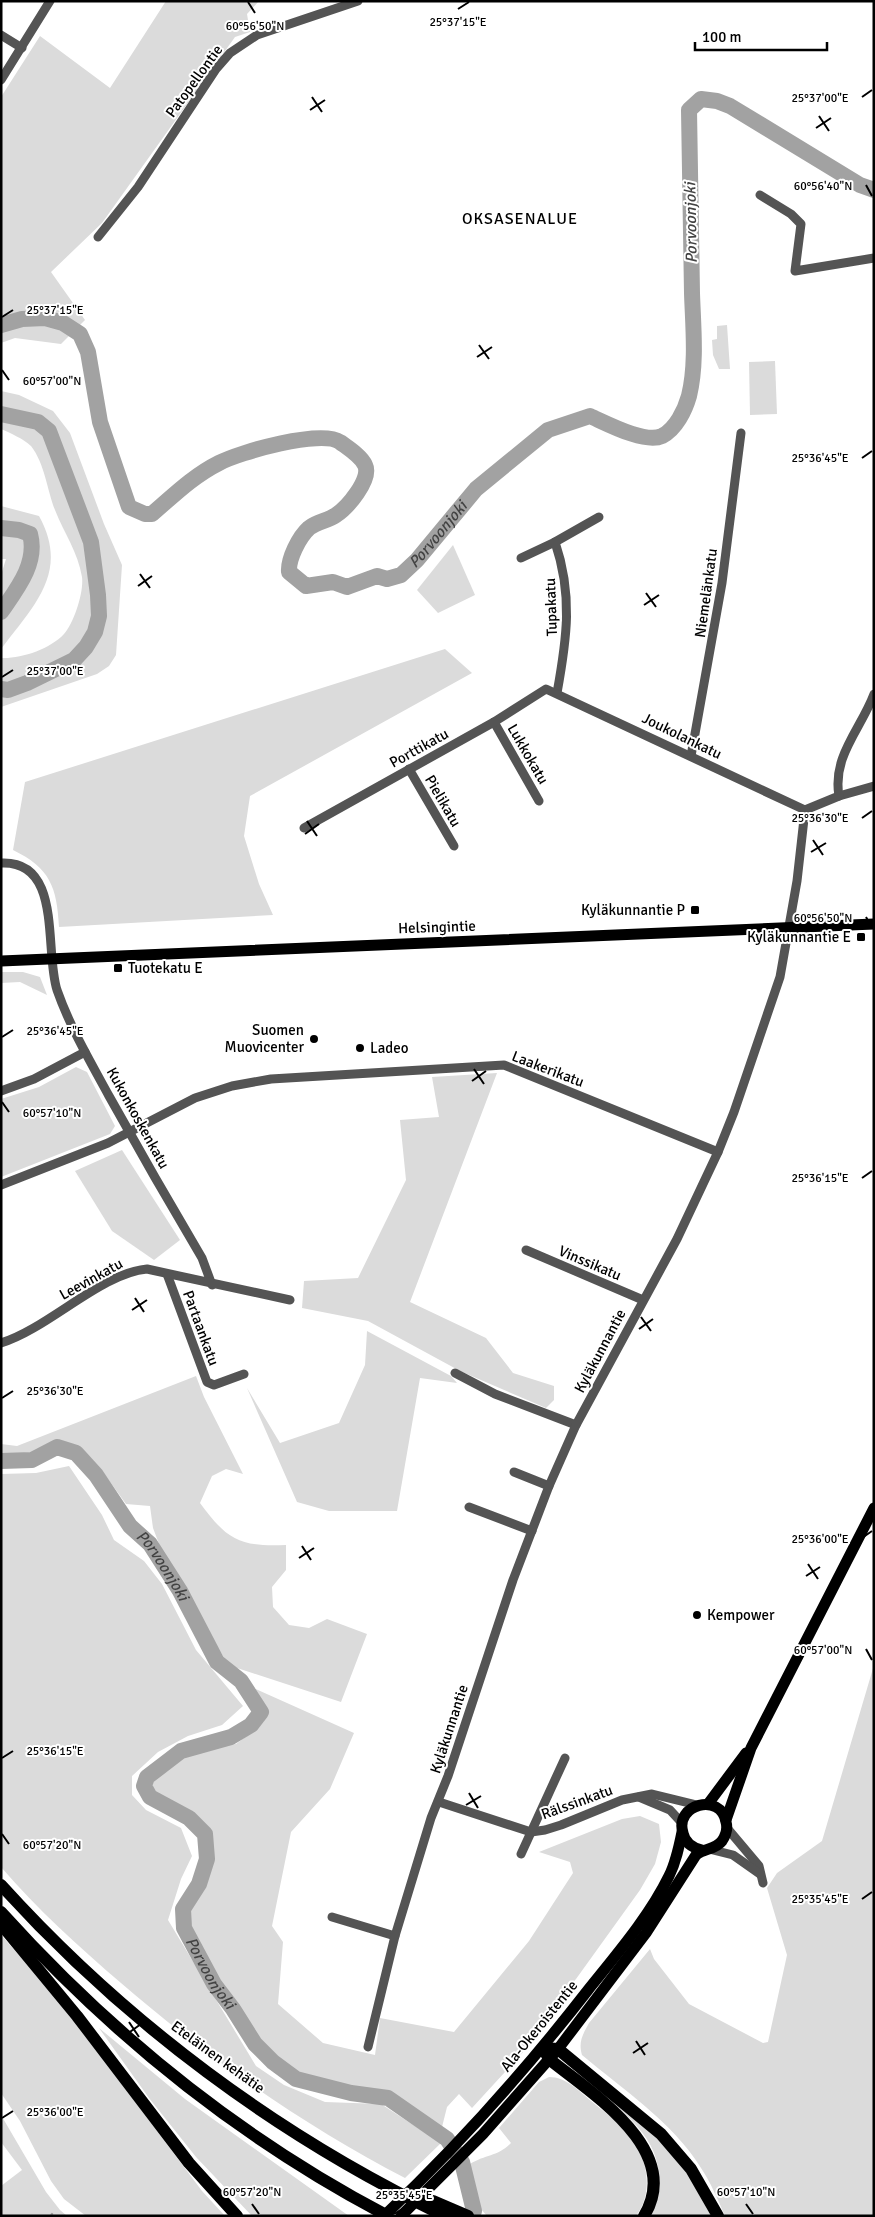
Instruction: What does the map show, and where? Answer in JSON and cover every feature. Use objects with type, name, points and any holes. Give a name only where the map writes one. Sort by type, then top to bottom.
[{"type":"highway","name":"Eteläinen kehätie","points":[[1,1885],[66,1953],[123,2005],[183,2054],[236,2093],[329,2153],[442,2211],[468,2216]]},
{"type":"highway","points":[[1,1912],[107,2020],[193,2092],[296,2163],[388,2216]]},
{"type":"highway","points":[[1,1924],[77,2016],[189,2163],[237,2216]]},
{"type":"highway","points":[[644,2216],[652,2193],[653,2177],[650,2162],[642,2143],[629,2126],[614,2112],[546,2054],[558,2049],[660,2134],[691,2169],[718,2216]]},
{"type":"main road","name":"Helsingintie","points":[[1,961],[874,924]]},
{"type":"main road","points":[[750,1748],[703,1805],[685,1814],[682,1828],[687,1842],[706,1850],[722,1842],[750,1748],[874,1508]]},
{"type":"main road","points":[[703,1805],[721,1811],[727,1824]]},
{"type":"main road","name":"Ala-Okeroistentie","points":[[401,2216],[546,2054],[661,1891],[678,1853],[682,1828]]},
{"type":"main road","name":"Ala-Okeroistentie","points":[[558,2049],[646,1933],[667,1903],[690,1862],[706,1850]]},
{"type":"main road","name":"Ala-Okeroistentie","points":[[384,2216],[478,2130]]},
{"type":"street","points":[[1,80],[50,1]]},
{"type":"street","name":"Patopellontie","points":[[98,237],[138,187],[212,75],[230,53],[257,35],[358,1]]},
{"type":"street","points":[[1,35],[22,48]]},
{"type":"street","points":[[760,195],[791,214],[801,224],[795,271],[874,258]]},
{"type":"street","name":"Niemelänkatu","points":[[691,756],[722,583],[741,434]]},
{"type":"street","points":[[521,558],[599,517]]},
{"type":"street","name":"Tupakatu","points":[[554,542],[563,568],[567,597],[566,641],[557,693]]},
{"type":"street","name":"Joukolankatu","points":[[546,689],[805,810]]},
{"type":"street","name":"Porttikatu","points":[[304,828],[494,722],[546,689]]},
{"type":"street","points":[[840,796],[838,787],[843,753],[874,694]]},
{"type":"street","name":"Lukkokatu","points":[[494,722],[539,801]]},
{"type":"street","name":"Pielikatu","points":[[409,769],[454,846]]},
{"type":"street","points":[[805,810],[840,796],[874,786]]},
{"type":"street","name":"Kyläkunnantie","points":[[368,2048],[395,1936],[431,1818],[439,1802],[498,1622],[549,1486],[576,1425],[677,1239],[718,1152],[780,977],[805,810]]},
{"type":"street","name":"Kukonkoskenkatu","points":[[1,862],[12,862],[26,867],[37,877],[43,888],[46,900],[53,976],[61,1000],[85,1052],[202,1258],[212,1285]]},
{"type":"street","points":[[1,1091],[34,1079],[85,1052]]},
{"type":"street","name":"Laakerikatu","points":[[1,1185],[130,1133],[195,1098],[232,1086],[270,1079],[504,1065],[718,1152]]},
{"type":"street","name":"Vinssikatu","points":[[526,1250],[643,1300]]},
{"type":"street","name":"Leevinkatu","points":[[1,1343],[27,1332],[125,1273],[147,1269],[212,1285],[290,1300]]},
{"type":"street","name":"Partaankatu","points":[[166,1274],[207,1382],[214,1385],[244,1374]]},
{"type":"street","points":[[455,1373],[495,1394],[576,1425]]},
{"type":"street","points":[[514,1472],[549,1486]]},
{"type":"street","points":[[469,1507],[532,1531]]},
{"type":"street","points":[[521,1854],[565,1758]]},
{"type":"street","name":"Rälssinkatu","points":[[439,1802],[531,1832],[545,1830],[622,1800],[652,1794],[703,1805]]},
{"type":"street","points":[[639,1797],[670,1810],[682,1828]]},
{"type":"street","points":[[706,1850],[733,1855],[761,1878],[759,1866],[727,1824]]},
{"type":"street","points":[[332,1917],[395,1936]]},
{"type":"shaded area","points":[[166,1],[259,1],[247,14],[250,32],[235,37],[102,223],[51,272],[85,320],[61,344],[15,338],[1,343],[1,97],[40,36],[110,88]]},
{"type":"shaded area","points":[[727,325],[730,369],[719,369],[713,355],[712,340],[717,339],[717,326]]},
{"type":"shaded area","points":[[775,361],[777,414],[750,415],[749,362]]},
{"type":"shaded area","points":[[1,391],[19,395],[53,411],[70,433],[104,524],[122,565],[116,655],[109,666],[97,674],[1,707],[1,658],[17,657],[35,652],[51,644],[64,634],[75,615],[80,599],[82,577],[74,551],[52,502],[43,469],[36,453],[25,441],[1,429]]},
{"type":"shaded area","points":[[1,506],[39,516],[48,536],[51,554],[49,571],[44,587],[25,618],[1,649],[1,575],[6,559],[1,559]]},
{"type":"shaded area","points":[[453,545],[475,595],[438,613],[417,590]]},
{"type":"shaded area","points":[[445,649],[472,673],[250,796],[244,836],[259,884],[273,915],[59,927],[56,901],[49,880],[36,864],[13,850],[25,782]]},
{"type":"shaded area","points":[[1,972],[23,972],[40,977],[47,995],[20,982],[1,983]]},
{"type":"shaded area","points":[[76,1067],[87,1072],[115,1126],[110,1134],[1,1177],[1,1099],[39,1087]]},
{"type":"shaded area","points":[[497,1073],[410,1302],[486,1338],[513,1373],[554,1386],[554,1400],[546,1408],[460,1371],[368,1321],[302,1308],[304,1281],[358,1278],[406,1180],[400,1120],[439,1117],[432,1077]]},
{"type":"shaded area","points":[[122,1150],[180,1240],[154,1260],[112,1231],[75,1171]]},
{"type":"shaded area","points":[[367,1331],[451,1376],[457,1383],[420,1378],[397,1511],[329,1511],[297,1502],[247,1388],[280,1443],[339,1423],[365,1365]]},
{"type":"shaded area","points":[[196,1376],[204,1397],[243,1474],[226,1469],[212,1476],[200,1503],[218,1525],[236,1539],[257,1544],[286,1545],[286,1570],[272,1587],[273,1607],[289,1625],[309,1628],[327,1619],[367,1634],[341,1702],[228,1665],[161,1549],[153,1528],[150,1506],[126,1504],[103,1472],[81,1447],[57,1440],[35,1452],[1,1455],[1,1444],[17,1446]]},
{"type":"shaded area","points":[[69,1466],[102,1515],[114,1540],[144,1561],[162,1584],[196,1650],[243,1706],[222,1725],[188,1736],[158,1752],[132,1776],[132,1795],[146,1810],[181,1828],[192,1856],[181,1879],[168,1920],[256,2066],[284,2085],[325,2102],[381,2104],[441,2143],[405,2178],[293,2113],[188,2038],[74,1942],[29,1898],[1,1867],[1,1474],[36,1473]]},
{"type":"shaded area","points":[[874,1665],[874,2216],[725,2216],[708,2180],[689,2151],[662,2121],[582,2055],[582,2038],[589,2023],[650,1949],[654,1959],[689,2004],[763,2043],[768,2042],[787,1955],[767,1888],[777,1873],[822,1841]]},
{"type":"shaded area","points":[[247,1685],[354,1733],[330,1789],[291,1832],[272,1926],[283,1942],[278,2004],[323,2043],[375,2055],[380,2018],[454,2032],[529,1941],[573,1873],[570,1862],[539,1852],[622,1819],[640,1816],[659,1824],[661,1842],[655,1864],[640,1890],[576,1979],[536,2026],[525,2050],[472,2108],[459,2094],[447,2107],[442,2127],[389,2094],[350,2087],[294,2071],[259,2039],[238,2006],[217,1982],[189,1926],[190,1909],[204,1887],[211,1861],[211,1834],[191,1812],[153,1793],[153,1781],[187,1755],[204,1748],[236,1744],[259,1727],[267,1716],[264,1708]]},
{"type":"shaded area","points":[[1,1935],[58,1999],[202,2191],[225,2216],[86,2216],[64,2199],[51,2181],[20,2121],[1,2093]]},
{"type":"shaded area","points":[[99,2028],[185,2099],[349,2216],[252,2216],[196,2157],[149,2098]]},
{"type":"shaded area","points":[[582,2073],[655,2135],[686,2171],[711,2216],[649,2216],[659,2180],[654,2153],[638,2127],[578,2076]]},
{"type":"shaded area","points":[[549,2077],[561,2079],[572,2085],[624,2128],[632,2137],[643,2159],[647,2183],[642,2206],[636,2216],[487,2216],[480,2208],[470,2164],[501,2151],[511,2143],[499,2128],[539,2082]]},
{"type":"shaded area","points":[[1,2115],[46,2192],[67,2216],[1,2216],[1,2186],[22,2170],[1,2142]]},
{"type":"waterway","name":"Porvoonjoki","points":[[1,325],[22,319],[45,318],[63,323],[80,334],[88,352],[100,422],[129,507],[145,514],[152,514],[201,474],[229,458],[299,440],[316,438],[340,442],[361,458],[365,465],[365,478],[352,500],[341,511],[333,517],[312,526],[305,532],[292,555],[289,572],[306,586],[333,582],[347,587],[377,576],[387,579],[401,575],[417,560],[476,489],[548,430],[590,416],[626,432],[655,438],[667,433],[676,424],[689,396],[693,371],[689,110],[701,99],[717,101],[730,106],[860,185],[874,190]]},
{"type":"waterway","name":"Porvoonjoki","points":[[1,414],[38,422],[49,431],[91,542],[99,616],[95,632],[86,647],[74,660],[27,683],[8,690],[1,689]]},
{"type":"waterway","name":"Porvoonjoki","points":[[1,528],[19,530],[30,534],[32,545],[29,565],[19,585],[1,612]]},
{"type":"waterway","name":"Porvoonjoki","points":[[1,1461],[32,1460],[57,1447],[76,1453],[96,1475],[130,1526],[150,1544],[180,1591],[217,1662],[241,1681],[261,1712],[251,1725],[231,1737],[181,1751],[147,1777],[144,1786],[150,1797],[189,1818],[205,1834],[207,1859],[199,1884],[183,1909],[184,1928],[214,1984],[233,2009],[255,2044],[273,2062],[296,2079],[351,2093],[388,2098],[447,2139],[462,2162],[474,2211],[472,2216]]},
{"type":"place","name":"Kyläkunnantie P","points":[[695,910]]},
{"type":"place","name":"Kyläkunnantie E","points":[[861,937]]},
{"type":"place","name":"Tuotekatu E","points":[[118,968]]},
{"type":"place","name":"Suomen Muovicenter","points":[[314,1039]]},
{"type":"place","name":"Ladeo","points":[[360,1048]]},
{"type":"place","name":"Kempower","points":[[697,1615]]},
{"type":"district","name":"OKSASENALUE","points":[[520,219]]}]
